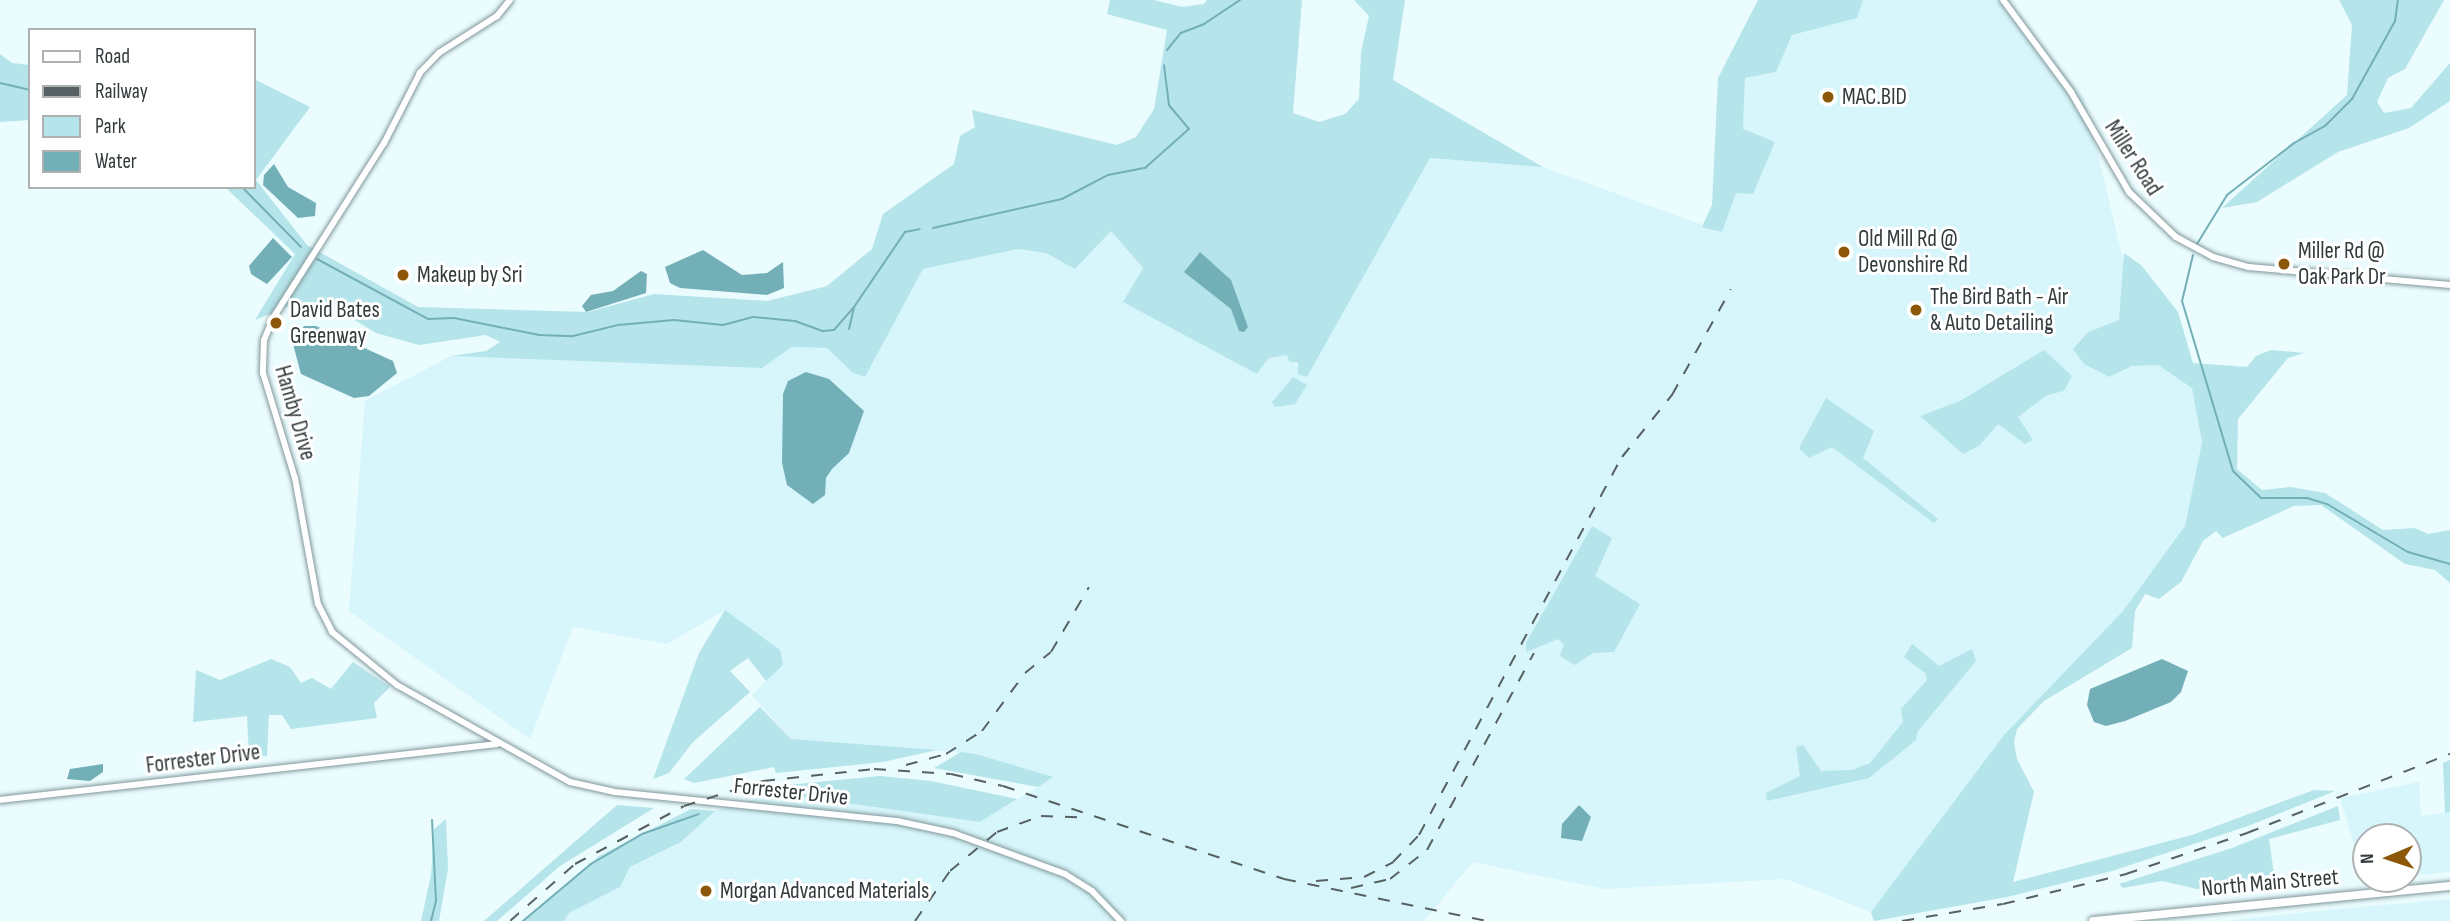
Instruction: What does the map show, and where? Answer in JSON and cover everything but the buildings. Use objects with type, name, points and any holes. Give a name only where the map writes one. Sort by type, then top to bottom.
[{"type":"main road","name":"North Main Street","points":[[2093,921],[2450,886]]},
{"type":"street","name":"Hamby Drive","points":[[497,744],[379,674],[340,641],[325,621],[313,585],[295,478],[265,383],[262,356],[273,318],[384,143],[420,74],[439,53],[497,16],[510,0]]},
{"type":"street","name":"Miller Road","points":[[2003,0],[2071,92],[2129,192],[2176,237],[2213,257],[2249,267],[2450,285]]},
{"type":"street","name":"Forrester Drive","points":[[0,800],[497,744],[590,788],[852,815],[953,833],[1065,874],[1092,891],[1121,921]]},
{"type":"shaded area","points":[[1863,0],[2005,0],[2084,98],[2125,267],[2119,320],[2088,332],[2109,377],[2132,366],[2158,365],[2193,388],[2202,442],[2185,526],[2123,611],[2004,735],[1871,912],[1786,879],[1604,889],[1473,862],[1424,921],[564,921],[569,913],[620,887],[630,867],[681,842],[715,811],[775,793],[980,822],[1052,778],[976,754],[791,739],[752,695],[782,665],[725,610],[667,644],[573,627],[530,739],[349,611],[365,401],[451,356],[762,368],[792,347],[828,348],[853,373],[865,377],[923,269],[1018,249],[1046,253],[1075,269],[1111,231],[1143,268],[1124,302],[1258,374],[1269,358],[1287,354],[1307,377],[1430,158],[1543,167],[1722,232],[1736,192],[1774,143],[1743,129],[1745,78],[1776,72],[1792,35],[1856,18]]},
{"type":"shaded area","points":[[2419,782],[2421,816],[2450,812],[2450,872],[2422,875],[2422,823],[2352,823],[2352,838],[2340,798]]},
{"type":"shaded area","points":[[2450,899],[2450,921],[2224,921],[2316,911]]},
{"type":"green space","points":[[1110,0],[1154,0],[1182,7],[1204,4],[1207,0],[1302,0],[1293,113],[1319,122],[1345,114],[1359,99],[1361,52],[1369,16],[1354,0],[1405,0],[1393,80],[1543,167],[1430,158],[1307,377],[1298,374],[1298,363],[1289,361],[1287,355],[1269,358],[1257,374],[1123,302],[1143,268],[1111,231],[1075,269],[1046,253],[1018,249],[923,269],[865,377],[853,373],[827,348],[792,347],[762,368],[451,356],[486,351],[500,342],[486,335],[419,345],[376,333],[330,305],[298,302],[255,320],[295,254],[227,189],[256,189],[256,180],[307,245],[418,307],[588,312],[654,294],[767,301],[827,286],[872,249],[883,214],[954,164],[960,136],[975,127],[972,110],[1117,145],[1136,137],[1154,109],[1167,30],[1107,14]]},
{"type":"green space","points":[[1758,0],[1863,0],[1857,18],[1792,35],[1776,72],[1745,78],[1743,129],[1775,142],[1753,194],[1736,193],[1722,232],[1702,227],[1712,205],[1718,78]]},
{"type":"green space","points":[[2339,0],[2444,0],[2405,69],[2388,78],[2377,102],[2384,113],[2411,108],[2450,63],[2450,101],[2409,128],[2338,152],[2257,202],[2222,208],[2347,95],[2352,25]]},
{"type":"green space","points":[[0,54],[12,63],[28,65],[28,120],[0,122]]},
{"type":"green space","points":[[256,80],[310,107],[256,180]]},
{"type":"green space","points":[[2124,253],[2142,266],[2178,312],[2193,363],[2247,367],[2256,356],[2271,350],[2304,353],[2288,358],[2238,419],[2237,469],[2262,490],[2291,487],[2325,493],[2383,530],[2415,528],[2428,534],[2450,530],[2450,583],[2435,570],[2405,564],[2321,505],[2294,506],[2223,538],[2216,531],[2203,541],[2181,582],[2159,599],[2145,594],[2135,611],[2132,648],[2044,701],[2017,729],[2014,742],[2017,759],[2034,792],[2013,882],[2192,835],[2314,790],[2335,791],[2248,826],[2112,871],[2007,897],[1874,921],[1871,912],[2004,735],[2123,611],[2185,526],[2202,442],[2192,388],[2158,365],[2132,366],[2109,377],[2084,364],[2073,349],[2088,332],[2119,320]]},
{"type":"green space","points":[[2044,350],[2072,376],[2064,391],[2047,395],[2018,417],[2033,440],[2025,444],[1998,424],[1979,446],[1963,454],[1920,416],[1960,401]]},
{"type":"green space","points":[[1293,377],[1307,385],[1295,404],[1275,407],[1272,402]]},
{"type":"green space","points":[[1826,398],[1874,431],[1863,458],[1938,519],[1934,523],[1832,447],[1809,458],[1799,448]]},
{"type":"green space","points":[[1592,526],[1612,538],[1595,576],[1640,604],[1614,652],[1593,653],[1575,665],[1560,656],[1564,644],[1558,639],[1526,652],[1526,643]]},
{"type":"green space","points":[[725,610],[780,650],[783,665],[766,681],[748,658],[730,671],[750,692],[693,742],[669,773],[653,779],[699,653]]},
{"type":"green space","points":[[1912,644],[1939,666],[1972,649],[1976,661],[1918,731],[1916,740],[1869,778],[1767,801],[1766,793],[1800,776],[1796,747],[1803,745],[1821,771],[1852,770],[1870,763],[1903,722],[1901,709],[1927,680],[1925,673],[1904,657]]},
{"type":"green space","points":[[271,659],[290,667],[301,683],[312,678],[331,689],[353,662],[390,687],[374,703],[377,718],[291,729],[282,715],[269,715],[267,756],[249,757],[247,716],[193,722],[196,670],[220,680]]},
{"type":"green space","points":[[760,707],[791,739],[937,750],[883,762],[776,773],[774,767],[694,783],[684,779]]},
{"type":"green space","points":[[961,752],[1053,777],[1038,787],[934,768]]},
{"type":"green space","points":[[2450,760],[2450,812],[2445,813],[2443,763]]},
{"type":"green space","points":[[880,776],[931,781],[1017,799],[980,822],[775,793],[777,786]]},
{"type":"green space","points":[[617,805],[654,808],[560,866],[497,921],[484,921]]},
{"type":"green space","points":[[2338,806],[2340,820],[2269,839],[2274,874],[2197,889],[2162,881],[2123,888],[2119,884],[2232,848]]},
{"type":"green space","points":[[691,809],[715,811],[681,842],[630,867],[620,887],[569,913],[564,921],[522,921],[599,856]]},
{"type":"green space","points":[[446,819],[448,869],[439,921],[421,921],[431,875],[434,829]]},
{"type":"water","points":[[274,164],[288,187],[316,203],[315,216],[298,218],[263,185],[264,175]]},
{"type":"water","points":[[273,238],[292,257],[267,284],[251,274],[249,266]]},
{"type":"water","points":[[703,250],[742,275],[767,273],[783,262],[784,288],[767,295],[680,288],[670,283],[665,267]]},
{"type":"water","points":[[1200,252],[1231,280],[1248,327],[1244,332],[1239,331],[1231,309],[1184,272]]},
{"type":"water","points":[[641,271],[647,274],[646,293],[586,312],[582,306],[591,295],[613,291]]},
{"type":"water","points":[[304,326],[316,326],[393,361],[397,373],[369,396],[354,398],[301,374],[293,344]]},
{"type":"water","points":[[806,372],[829,379],[864,411],[849,453],[832,469],[826,478],[825,495],[813,504],[787,485],[782,463],[783,394],[788,381]]},
{"type":"water","points":[[2162,659],[2188,671],[2181,692],[2171,702],[2106,726],[2094,722],[2087,705],[2090,689]]},
{"type":"water","points":[[103,764],[103,772],[90,781],[67,779],[70,769]]},
{"type":"water","points":[[1579,805],[1591,817],[1582,841],[1561,838],[1562,824]]},
{"type":"waterway","points":[[1167,50],[1181,33],[1204,24],[1240,0]]},
{"type":"waterway","points":[[2197,244],[2227,195],[2294,143],[2325,126],[2352,99],[2395,21],[2398,0]]},
{"type":"waterway","points":[[933,228],[1062,199],[1108,175],[1145,168],[1189,129],[1169,105],[1164,65]]},
{"type":"waterway","points":[[0,83],[28,90]]},
{"type":"waterway","points":[[244,189],[301,247]]},
{"type":"waterway","points":[[317,259],[428,319],[454,318],[539,335],[573,336],[618,325],[674,320],[723,325],[753,317],[795,321],[823,331],[834,330],[854,307],[905,232],[920,229]]},
{"type":"waterway","points":[[2193,255],[2182,301],[2233,471],[2261,498],[2307,498],[2327,504],[2408,552],[2450,564]]},
{"type":"waterway","points":[[849,329],[854,308]]},
{"type":"waterway","points":[[523,921],[591,864],[642,834],[699,814]]},
{"type":"waterway","points":[[431,921],[436,901],[432,820]]},
{"type":"railway","points":[[1316,881],[1364,877],[1393,862],[1419,835],[1622,457],[1672,395],[1731,289]]},
{"type":"railway","points":[[906,765],[946,754],[982,731],[1025,673],[1051,652],[1089,587]]},
{"type":"railway","points":[[1351,888],[1390,879],[1427,850],[1534,653]]},
{"type":"railway","points":[[1902,921],[2003,904],[2126,874],[2247,833],[2450,754]]},
{"type":"railway","points":[[510,921],[575,864],[684,806],[763,781],[874,769],[951,774],[1003,786],[1284,879],[1487,921]]},
{"type":"railway","points":[[915,921],[950,871],[997,832],[1041,816],[1078,817]]},
{"type":"place","name":"MAC.BID","points":[[1828,97]]},
{"type":"place","name":"Old Mill Rd @ Devonshire Rd","points":[[1844,252]]},
{"type":"place","name":"Miller Rd @ Oak Park Dr","points":[[2284,264]]},
{"type":"place","name":"Makeup by Sri","points":[[403,275]]},
{"type":"place","name":"The Bird Bath - Air & Auto Detailing","points":[[1916,310]]},
{"type":"place","name":"David Bates Greenway","points":[[276,323]]},
{"type":"place","name":"Morgan Advanced Materials","points":[[706,891]]}]
